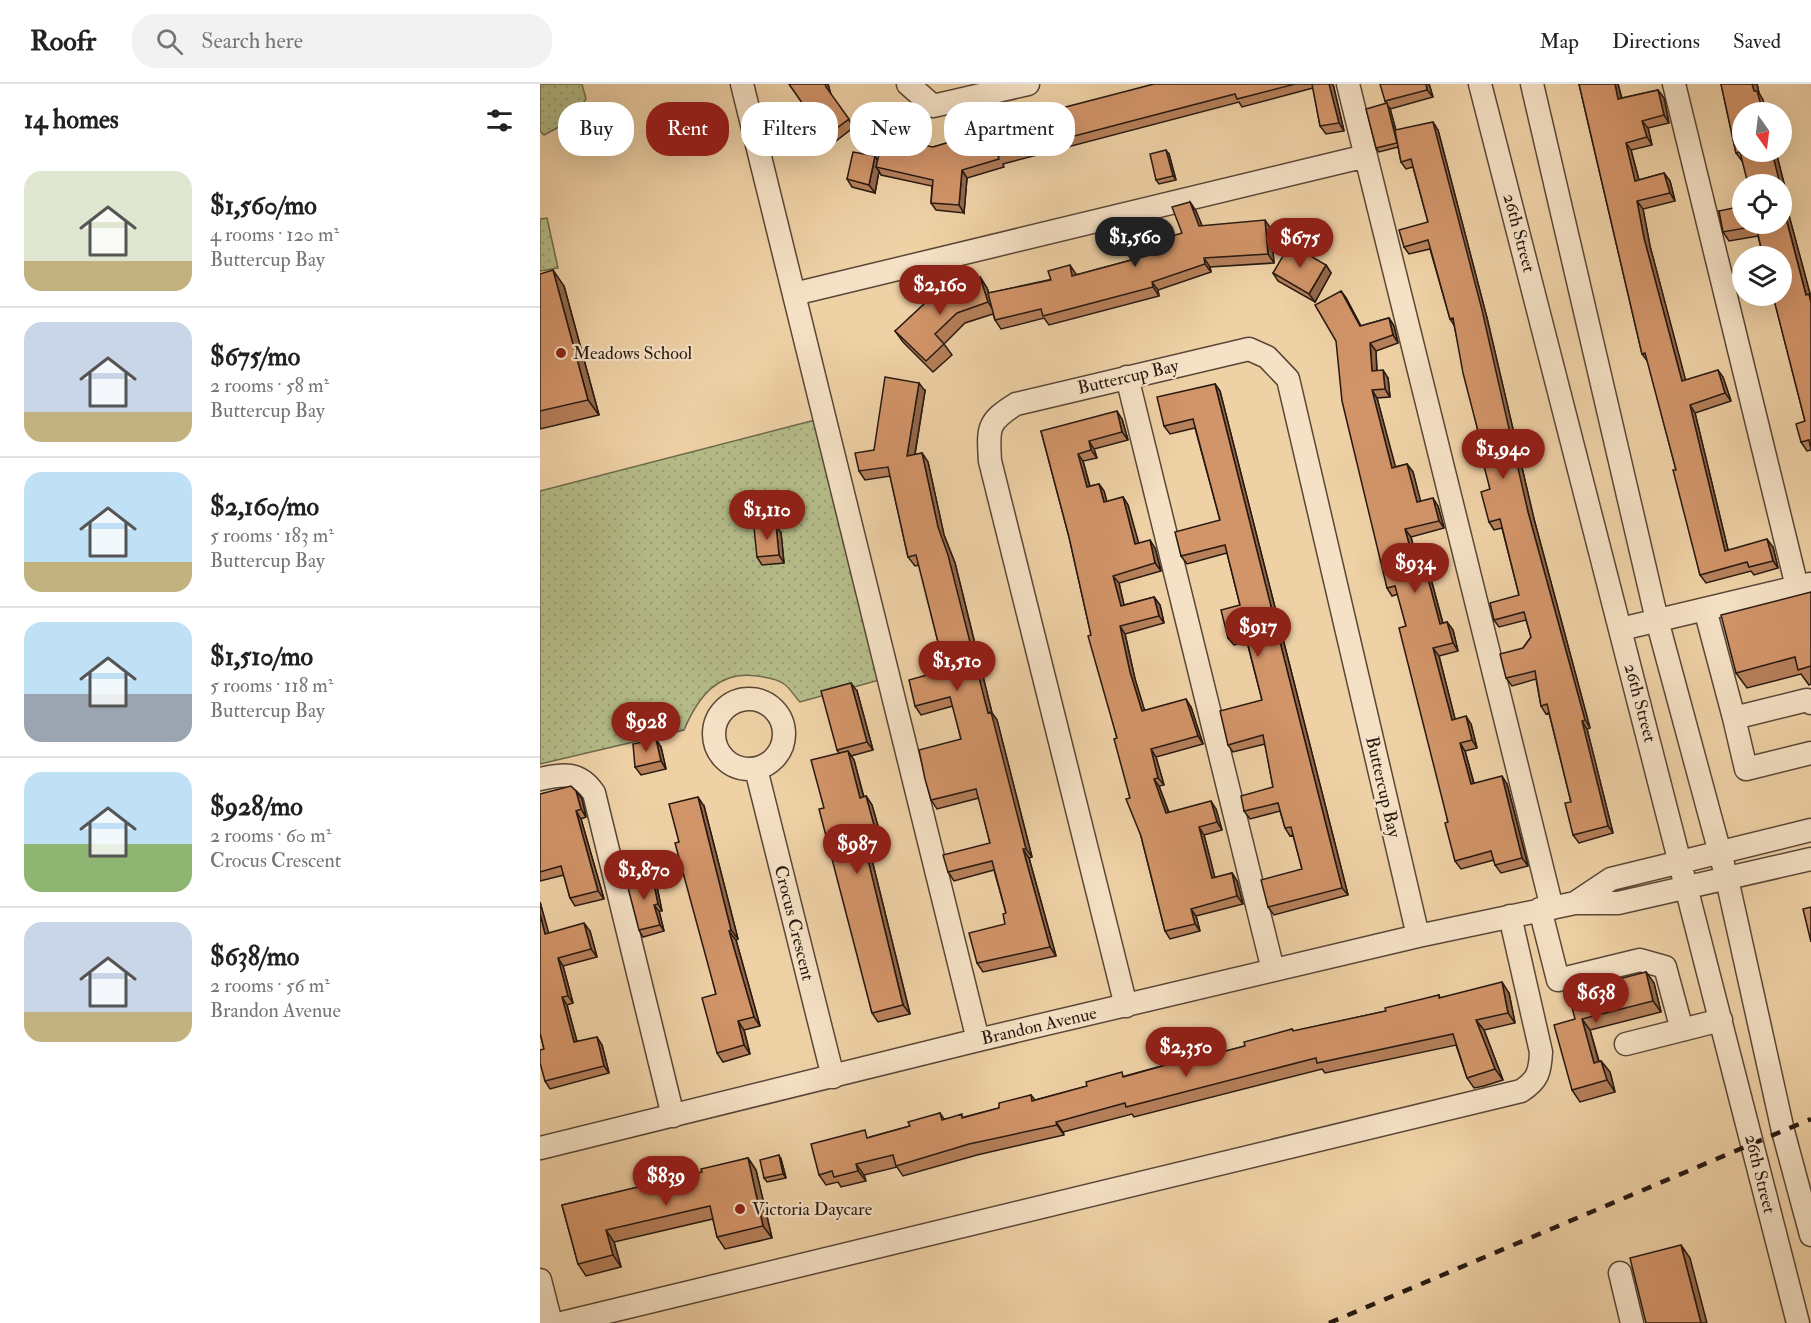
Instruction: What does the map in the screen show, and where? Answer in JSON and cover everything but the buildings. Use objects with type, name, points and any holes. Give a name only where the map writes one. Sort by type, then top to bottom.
[{"type":"street","points":[[742,84],[978,1040]]},
{"type":"street","points":[[908,84],[933,106],[1028,84]]},
{"type":"street","points":[[1348,84],[1546,908],[1558,980],[1640,960],[1665,967],[1682,1030]]},
{"type":"street","name":"26th Street","points":[[1480,84],[1682,862],[1798,1323]]},
{"type":"street","name":"26th Street","points":[[1533,84],[1657,620],[1727,879],[1783,1131],[1811,1236]]},
{"type":"street","points":[[1621,629],[1804,585],[1674,84]]},
{"type":"street","points":[[794,294],[1366,156]]},
{"type":"street","name":"Buttercup Bay","points":[[1126,1006],[990,461],[988,436],[995,417],[1016,404],[1128,377],[1249,349],[1267,357],[1288,380],[1418,936]]},
{"type":"street","points":[[1128,377],[1273,970]]},
{"type":"street","points":[[1705,609],[1746,770],[1811,753]]},
{"type":"street","points":[[1734,718],[1807,700],[1811,702]]},
{"type":"street","name":"Crocus Crescent","points":[[756,769],[832,1077]]},
{"type":"street","points":[[540,779],[575,775],[586,782],[594,793],[673,1116]]},
{"type":"street","name":"Brandon Avenue","points":[[1575,903],[1611,879],[1811,830]]},
{"type":"street","name":"Brandon Avenue","points":[[540,1148],[978,1040],[1418,936],[1575,903],[1618,903],[1811,859]]},
{"type":"street","points":[[562,1323],[1521,1091],[1535,1082],[1540,1070],[1541,1052],[1510,916]]},
{"type":"street","points":[[1626,1044],[1721,1020]]},
{"type":"street","points":[[1779,1247],[1811,1236]]},
{"type":"street","points":[[1620,1273],[1632,1323]]},
{"type":"street","points":[[540,1280],[551,1323]]},
{"type":"green space","points":[[540,84],[582,84],[586,99],[584,102],[558,102],[558,127],[544,135],[540,131]]},
{"type":"green space","points":[[547,218],[558,268],[540,271],[540,219]]},
{"type":"green space","points":[[819,419],[883,679],[800,702],[781,682],[760,676],[731,677],[711,688],[703,697],[684,730],[540,764],[540,491]]},
{"type":"railway","points":[[1329,1323],[1811,1119]]},
{"type":"place","name":"Meadows School","points":[[561,353]]},
{"type":"place","name":"Victoria Daycare","points":[[740,1209]]}]
